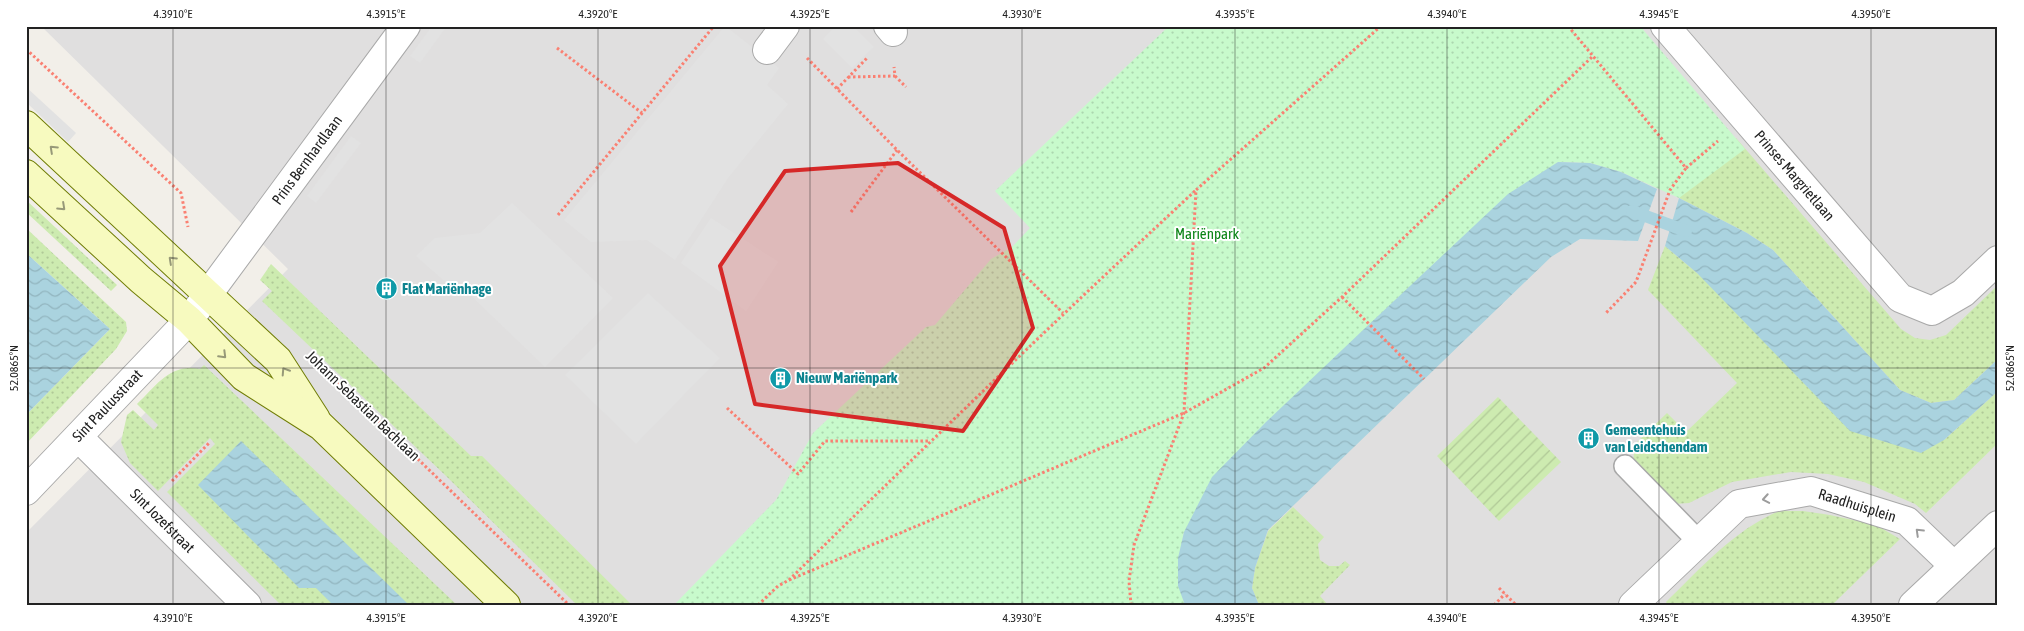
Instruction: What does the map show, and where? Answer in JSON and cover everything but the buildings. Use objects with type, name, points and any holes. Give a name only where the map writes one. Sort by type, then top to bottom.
[{"type":"street","name":"Prins Bernhardlaan","points":[[208,293],[406,26]]},
{"type":"street","name":"Prinses Margrietlaan","points":[[1665,26],[1900,298],[1932,311],[1963,293],[1998,260]]},
{"type":"street","name":"Johann Sebastian Bachlaan","points":[[26,125],[278,360],[321,426]]},
{"type":"street","name":"Johann Sebastian Bachlaan","points":[[26,174],[141,280],[189,320],[244,377],[321,426],[506,605]]},
{"type":"street","name":"Sint Paulusstraat","points":[[26,491],[189,320],[208,293]]},
{"type":"street","name":"Sint Jozefstraat","points":[[78,438],[247,605]]},
{"type":"street","name":"Raadhuisplein","points":[[1633,605],[1739,504],[1811,490],[1907,521],[1954,566]]},
{"type":"street","points":[[1913,605],[1998,525]]},
{"type":"lane","points":[[1626,466],[1699,542]]},
{"type":"path","points":[[558,215],[714,26]]},
{"type":"path","points":[[789,580],[929,441],[1064,313],[1196,190],[1382,26]]},
{"type":"path","points":[[1568,26],[1686,168]]},
{"type":"path","points":[[778,36],[1064,313]]},
{"type":"path","points":[[557,48],[642,113]]},
{"type":"path","points":[[26,49],[181,193],[188,227],[229,264]]},
{"type":"path","points":[[758,605],[778,586],[789,580],[1184,413],[1264,368],[1342,297],[1593,56]]},
{"type":"path","points":[[894,76],[906,87]]},
{"type":"path","points":[[1605,314],[1636,282],[1670,190],[1686,168],[1744,118]]},
{"type":"path","points":[[851,212],[897,150]]},
{"type":"path","points":[[1131,605],[1129,581],[1134,545],[1184,413],[1196,190]]},
{"type":"path","points":[[165,254],[188,227]]},
{"type":"path","points":[[1342,297],[1424,379]]},
{"type":"path","name":"Johann Sebastian Bachlaan","points":[[328,372],[569,605]]},
{"type":"path","points":[[727,408],[798,474],[825,441],[929,441]]},
{"type":"path","points":[[148,507],[210,442]]},
{"type":"path","points":[[1499,588],[1516,605]]},
{"type":"path","points":[[1494,605],[1505,594]]},
{"type":"highlighted area","points":[[898,163],[1004,228],[1033,328],[963,431],[755,404],[720,266],[785,171]]},
{"type":"shaded area","points":[[41,26],[1998,26],[1998,605],[26,605],[26,533],[288,269]]},
{"type":"shaded area","points":[[432,26],[447,26],[420,63],[410,56]]},
{"type":"shaded area","points":[[725,26],[779,68],[767,85],[788,104],[728,178],[675,260],[647,240],[591,242],[564,220]]},
{"type":"shaded area","points":[[835,26],[853,26],[874,47],[852,68],[823,39]]},
{"type":"shaded area","points":[[26,87],[76,133],[68,142],[26,102]]},
{"type":"shaded area","points":[[351,136],[361,143],[316,203],[307,196]]},
{"type":"shaded area","points":[[512,203],[613,298],[545,367],[464,289],[459,294],[416,256],[435,238],[480,233]]},
{"type":"shaded area","points":[[711,218],[778,262],[746,311],[681,263]]},
{"type":"shaded area","points":[[648,293],[720,358],[636,444],[565,375]]},
{"type":"green space","name":"Mariënpark","points":[[1169,26],[1640,26],[1745,149],[1679,198],[1621,172],[1590,163],[1558,162],[1184,532],[1178,568],[1185,605],[674,605],[776,500],[813,433],[926,327],[935,325],[991,259],[1012,247],[1030,228],[995,191]]},
{"type":"green space","points":[[1736,138],[1901,329],[1915,338],[1930,340],[1946,335],[1998,285],[1998,359],[1954,400],[1931,403],[1900,390],[1773,250],[1747,233],[1679,198],[1686,184]]},
{"type":"green space","points":[[26,200],[117,285],[111,291],[26,212]]},
{"type":"green space","points":[[26,228],[126,322],[127,331],[116,349],[26,444],[26,415],[110,329],[26,253]]},
{"type":"green space","points":[[1665,246],[1697,273],[1944,440],[1998,391],[1998,443],[1926,513],[1915,504],[1864,482],[1828,474],[1791,472],[1732,482],[1689,503],[1674,504],[1633,462],[1634,453],[1630,449],[1667,413],[1686,432],[1737,383],[1648,290]]},
{"type":"green space","points":[[271,264],[471,456],[482,456],[632,605],[577,605],[445,475],[262,301],[272,291],[260,280]]},
{"type":"green space","points":[[204,365],[457,605],[281,605],[167,492],[215,444],[210,438],[158,491],[130,463],[121,442],[127,415],[133,410],[154,430],[158,425],[137,404],[172,372],[180,369],[200,369]]},
{"type":"green space","points":[[1498,397],[1561,462],[1499,521],[1437,456]]},
{"type":"green space","points":[[1293,507],[1324,537],[1318,544],[1320,560],[1329,566],[1339,566],[1345,561],[1350,565],[1320,596],[1328,605],[1259,605],[1252,588],[1255,568],[1268,531]]},
{"type":"green space","points":[[1779,511],[1803,511],[1876,525],[1900,539],[1832,605],[1668,605],[1666,602],[1732,539]]},
{"type":"water","points":[[1558,162],[1590,163],[1621,172],[1657,189],[1638,241],[1580,239],[1551,257],[1268,530],[1255,568],[1252,588],[1259,605],[1185,605],[1178,586],[1178,558],[1184,532],[1212,477],[1266,422],[1508,194]]},
{"type":"water","points":[[1679,198],[1747,233],[1773,250],[1900,390],[1931,403],[1954,400],[1998,359],[1998,391],[1944,440],[1921,453],[1850,431],[1697,273],[1665,246]]},
{"type":"water","points":[[26,253],[110,329],[26,415]]},
{"type":"water","points":[[241,441],[407,605],[333,605],[316,588],[299,588],[198,485]]},
{"type":"waterway","points":[[1632,211],[1686,231]]},
{"type":"place","name":"Flat Mariënhage","points":[[386,289]]},
{"type":"place","name":"Nieuw Mariënpark","points":[[780,378]]},
{"type":"place","name":"Gemeentehuis van Leidschendam","points":[[1589,439]]}]
